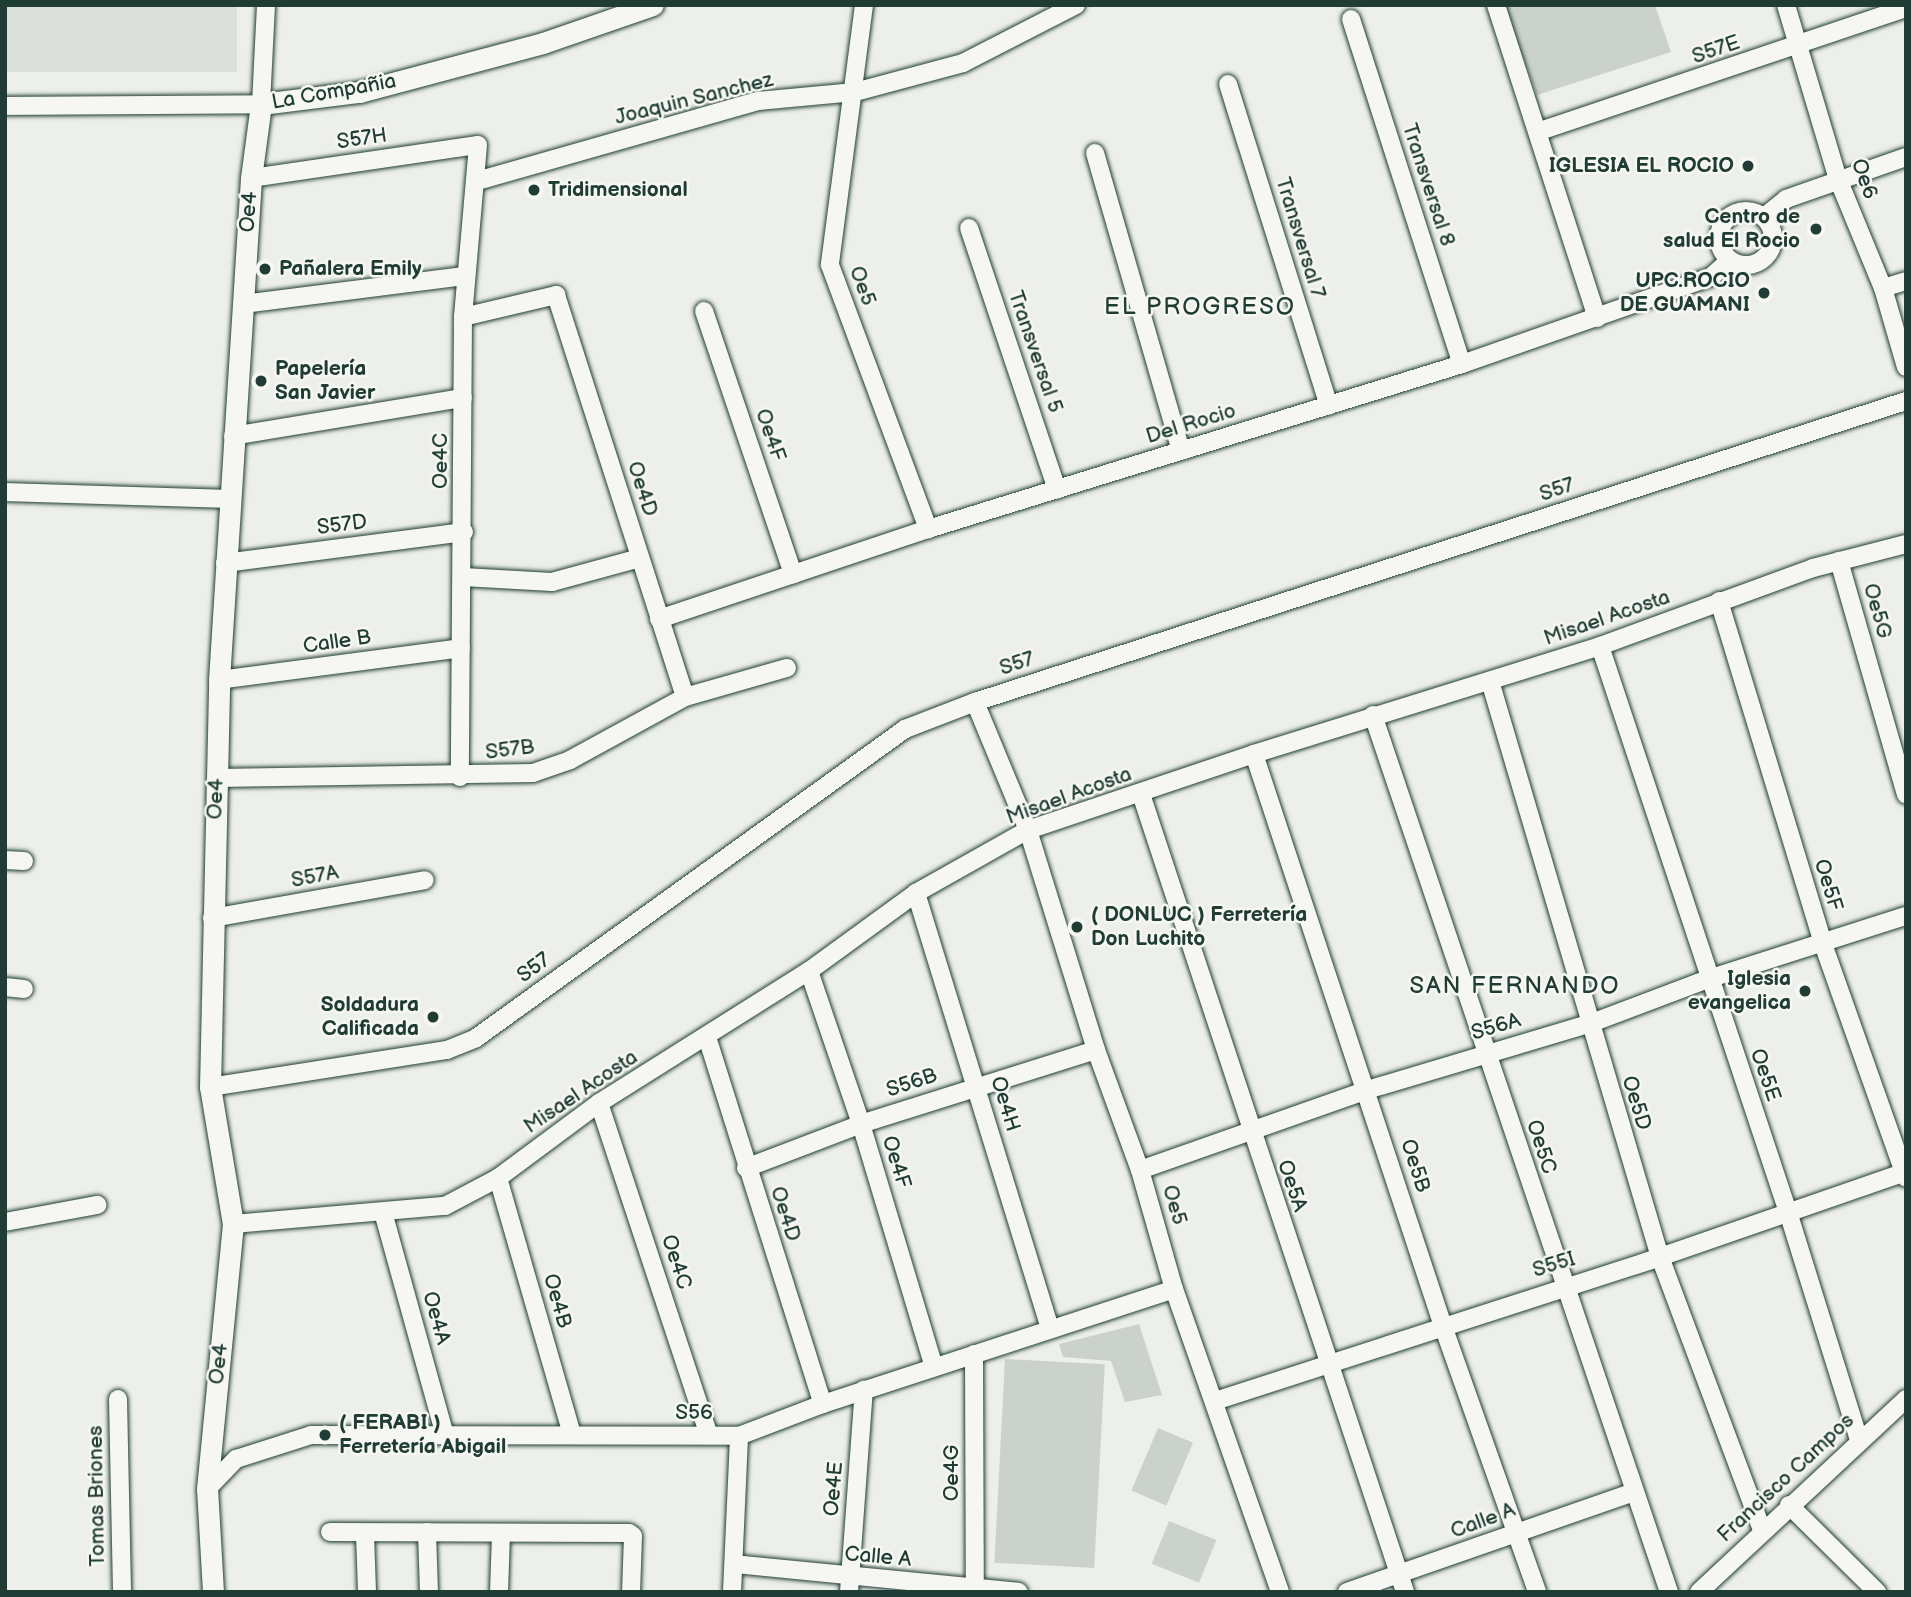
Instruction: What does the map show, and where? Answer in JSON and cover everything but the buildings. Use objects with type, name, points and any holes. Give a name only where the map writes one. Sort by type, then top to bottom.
[{"type":"street","name":"Oe4","points":[[213,1592],[207,1489],[233,1224],[210,1087],[219,680],[251,177],[261,104],[266,5]]},
{"type":"street","name":"La Compañia","points":[[5,106],[261,104],[359,92],[543,43],[653,5]]},
{"type":"street","name":"Oe5","points":[[864,5],[855,92],[830,265],[928,529]]},
{"type":"street","name":"Joaquin Sanchez","points":[[477,181],[758,101],[855,92],[963,63],[1076,5]]},
{"type":"street","points":[[1496,5],[1540,131],[1597,318]]},
{"type":"street","name":"Oe6","points":[[1786,5],[1838,179],[1883,288],[1906,367]]},
{"type":"street","name":"S57E","points":[[1540,131],[1906,8]]},
{"type":"street","name":"Transversal 8","points":[[1351,19],[1462,364]]},
{"type":"street","name":"Transversal 7","points":[[1228,84],[1329,406]]},
{"type":"street","name":"Oe4C","points":[[460,777],[464,532],[463,317],[477,181],[478,145]]},
{"type":"street","name":"S57H","points":[[251,177],[478,145]]},
{"type":"street","points":[[1096,153],[1181,451]]},
{"type":"street","points":[[1764,217],[1786,199],[1906,157]]},
{"type":"street","points":[[1741,210],[1764,217],[1774,238],[1764,259],[1741,265],[1730,260],[1719,244],[1722,224],[1741,210]]},
{"type":"street","name":"Transversal 5","points":[[969,228],[1057,490]]},
{"type":"street","name":"Del Rocio","points":[[659,619],[928,529],[1462,364],[1711,277],[1730,260]]},
{"type":"street","points":[[243,304],[466,276]]},
{"type":"street","points":[[1883,288],[1906,281]]},
{"type":"street","name":"Oe4D","points":[[463,317],[556,295],[685,698]]},
{"type":"street","name":"Oe4F","points":[[704,311],[793,574]]},
{"type":"street","points":[[233,436],[463,398]]},
{"type":"street","name":"S57","points":[[210,1087],[447,1050],[476,1038],[905,729],[975,702],[1906,401]]},
{"type":"street","points":[[5,492],[230,499]]},
{"type":"street","name":"S57D","points":[[225,562],[464,532]]},
{"type":"street","name":"Misael Acosta","points":[[233,1224],[445,1206],[498,1178],[599,1103],[809,971],[916,893],[1028,830],[1373,715],[1600,646],[1719,601],[1839,561],[1906,544]]},
{"type":"street","points":[[463,577],[552,582],[640,558]]},
{"type":"street","name":"Oe5G","points":[[1839,561],[1904,787]]},
{"type":"street","name":"Oe5F","points":[[1719,601],[1822,941],[1905,1174]]},
{"type":"street","name":"Oe5E","points":[[1600,646],[1708,979],[1788,1212],[1837,1382],[1859,1440]]},
{"type":"street","name":"Calle B","points":[[219,680],[461,648]]},
{"type":"street","name":"S57B","points":[[217,778],[533,774],[570,760],[685,698],[787,668]]},
{"type":"street","name":"Oe5D","points":[[1490,681],[1588,1024],[1660,1257],[1762,1530]]},
{"type":"street","name":"Oe5","points":[[975,702],[1028,830],[1096,1050],[1140,1170],[1174,1289],[1280,1592]]},
{"type":"street","name":"Oe5C","points":[[1373,715],[1487,1052],[1562,1285],[1669,1592]]},
{"type":"street","name":"Oe5B","points":[[1254,754],[1443,1326],[1537,1592]]},
{"type":"street","name":"Oe5A","points":[[1141,794],[1250,1134],[1402,1584]]},
{"type":"street","points":[[5,860],[24,860]]},
{"type":"street","name":"S57A","points":[[212,918],[425,880]]},
{"type":"street","name":"Oe4H","points":[[916,893],[1050,1329]]},
{"type":"street","name":"S56A","points":[[1140,1170],[1250,1134],[1367,1090],[1588,1024],[1708,979],[1906,916]]},
{"type":"street","name":"Oe4F","points":[[809,971],[861,1124],[934,1367]]},
{"type":"street","points":[[5,987],[24,989]]},
{"type":"street","name":"Oe4D","points":[[707,1037],[746,1168],[823,1404]]},
{"type":"street","name":"S56B","points":[[746,1168],[861,1124],[1096,1050]]},
{"type":"street","name":"Oe4C","points":[[599,1103],[709,1436]]},
{"type":"street","name":"S55I","points":[[1215,1401],[1562,1285],[1660,1257],[1905,1174]]},
{"type":"street","name":"Oe4B","points":[[498,1178],[572,1435]]},
{"type":"street","points":[[5,1222],[97,1205]]},
{"type":"street","name":"Oe4A","points":[[383,1212],[445,1436]]},
{"type":"street","name":"S56","points":[[207,1489],[236,1459],[300,1438],[739,1436],[864,1390],[1174,1289]]},
{"type":"street","name":"Oe4G","points":[[974,1354],[975,1590]]},
{"type":"street","name":"Oe4E","points":[[849,1585],[864,1390]]},
{"type":"street","name":"Tomas Briones","points":[[118,1399],[122,1592]]},
{"type":"street","name":"Francisco Campos","points":[[1699,1592],[1762,1530],[1906,1399]]},
{"type":"street","points":[[732,1592],[739,1436]]},
{"type":"street","name":"Calle A","points":[[1347,1592],[1402,1584],[1517,1532],[1634,1492]]},
{"type":"street","points":[[1789,1505],[1877,1592]]},
{"type":"street","points":[[330,1532],[629,1533],[633,1536],[631,1592]]},
{"type":"street","points":[[427,1532],[429,1592]]},
{"type":"street","points":[[365,1534],[367,1592]]},
{"type":"street","points":[[499,1592],[501,1534]]},
{"type":"street","name":"Calle A","points":[[734,1564],[849,1585],[1018,1592]]},
{"type":"shaded area","points":[[5,5],[237,5],[237,72],[5,72]]},
{"type":"shaded area","points":[[1504,5],[1655,5],[1671,52],[1537,95]]},
{"type":"shaded area","points":[[1139,1324],[1162,1395],[1125,1402],[1111,1361],[1063,1357],[1059,1344]]},
{"type":"shaded area","points":[[1005,1359],[1105,1364],[1094,1568],[994,1563]]},
{"type":"shaded area","points":[[1158,1428],[1193,1443],[1166,1505],[1131,1491]]},
{"type":"shaded area","points":[[1169,1521],[1216,1540],[1199,1583],[1152,1564]]},
{"type":"place","name":"IGLESIA EL ROCIO","points":[[1748,166]]},
{"type":"place","name":"Tridimensional","points":[[534,190]]},
{"type":"place","name":"Centro de salud El Rocio","points":[[1816,229]]},
{"type":"place","name":"Pañalera Emily","points":[[265,269]]},
{"type":"place","name":"UPC.ROCIO DE GUAMANI","points":[[1764,293]]},
{"type":"place","name":"Papelería San Javier","points":[[261,381]]},
{"type":"place","name":"( DONLUC ) Ferretería Don Luchito","points":[[1077,927]]},
{"type":"place","name":"Iglesia evangelica","points":[[1805,991]]},
{"type":"place","name":"Soldadura Calificada","points":[[433,1017]]},
{"type":"place","name":"( FERABI ) Ferretería Abigail","points":[[325,1435]]},
{"type":"district","name":"EL PROGRESO","points":[[1200,307]]},
{"type":"district","name":"SAN FERNANDO","points":[[1515,986]]}]
